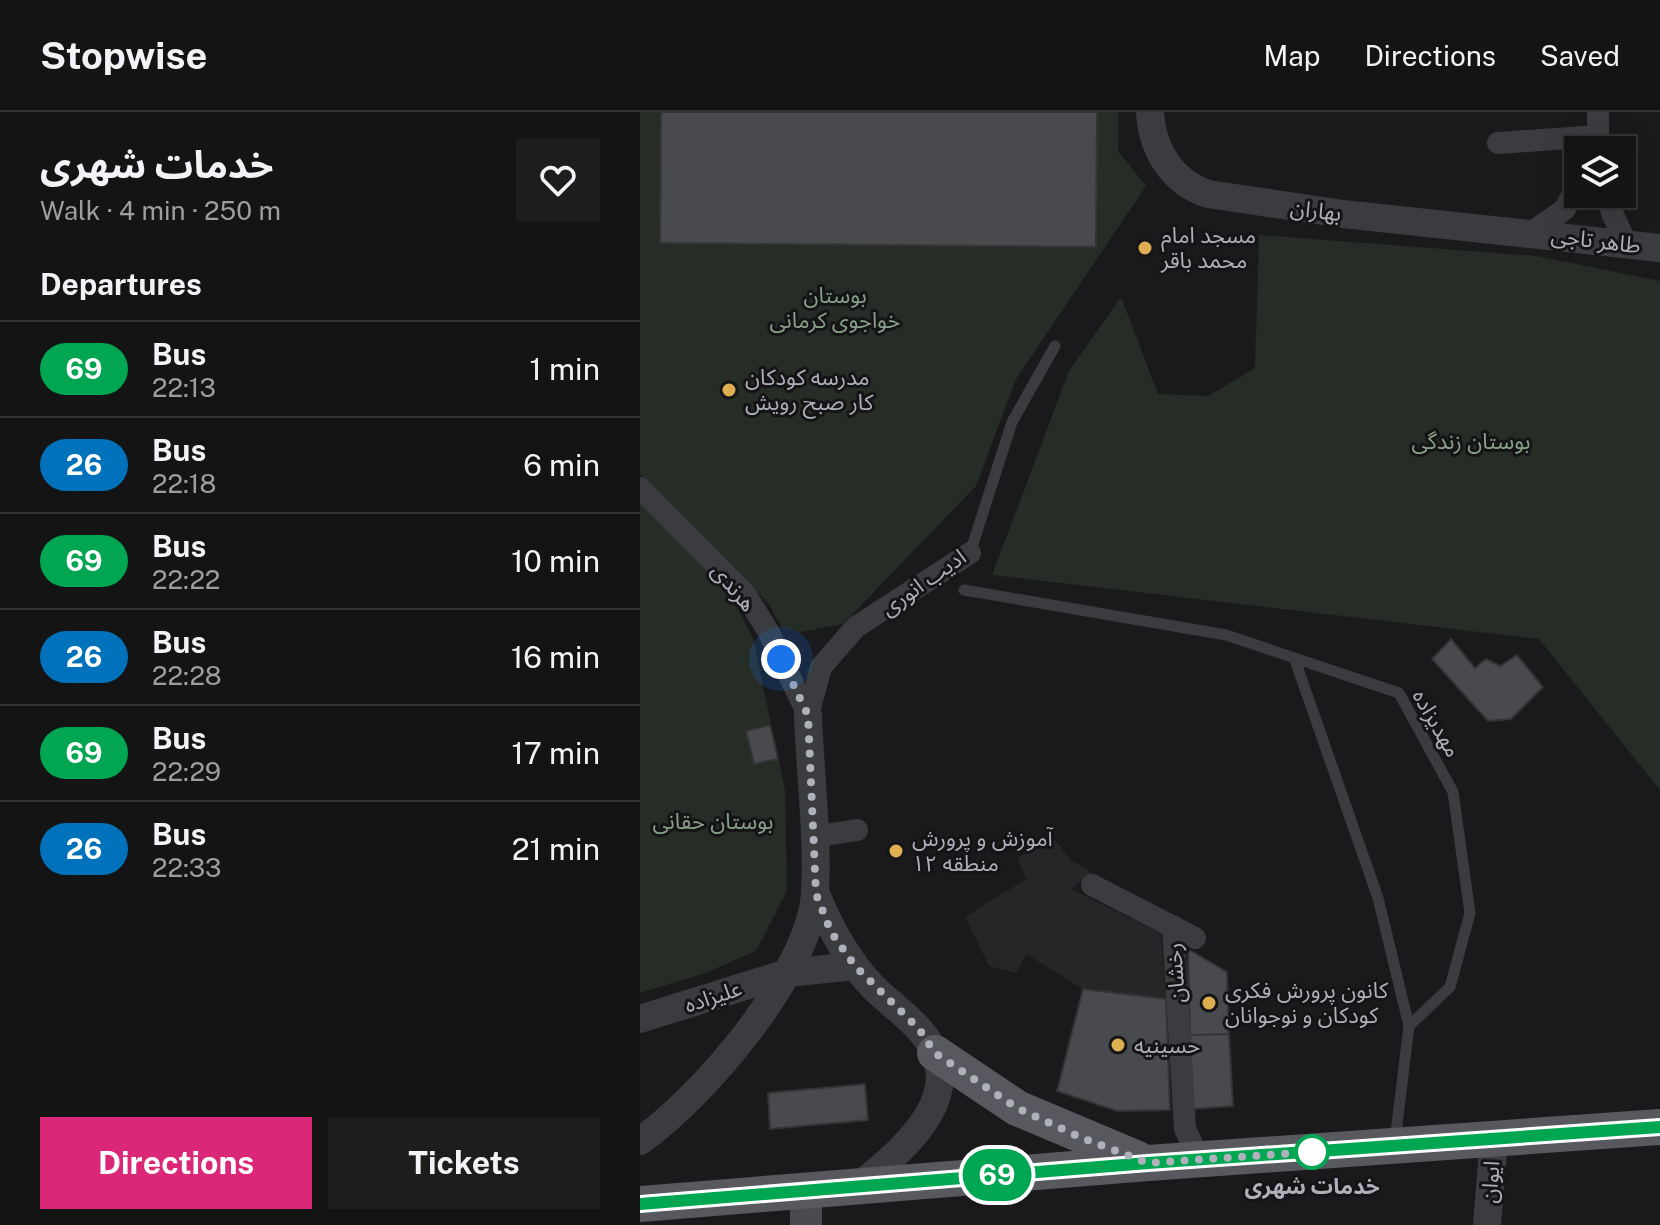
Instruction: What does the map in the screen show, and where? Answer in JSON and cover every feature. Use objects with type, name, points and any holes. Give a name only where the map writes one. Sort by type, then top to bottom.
[{"type":"main road","points":[[935,1053],[1017,1108],[1082,1138],[1148,1163]]},
{"type":"main road","points":[[640,1204],[806,1208],[859,1186],[1660,1127]]},
{"type":"street","points":[[1597,136],[1598,112]]},
{"type":"street","name":"بهاران","points":[[1154,119],[1171,172],[1189,187],[1208,194],[1343,214],[1532,232]]},
{"type":"street","points":[[1498,143],[1564,144]]},
{"type":"street","points":[[1532,232],[1566,208]]},
{"type":"street","points":[[1611,208],[1626,243]]},
{"type":"street","name":"طاهر تاجی","points":[[1532,232],[1660,248]]},
{"type":"street","name":"هرندی","points":[[640,488],[745,594],[768,631],[808,715],[816,894],[831,932],[855,966],[919,1029],[935,1053]]},
{"type":"street","name":"ادیب انوری","points":[[808,715],[821,667],[856,627],[970,553]]},
{"type":"street","points":[[813,837],[857,830]]},
{"type":"street","points":[[1092,885],[1195,938]]},
{"type":"street","name":"هرندی","points":[[640,1141],[706,1083],[754,1025],[787,973],[816,894]]},
{"type":"street","name":"رخشان","points":[[1173,926],[1185,1129],[1200,1160]]},
{"type":"street","name":"علیزاده","points":[[640,1019],[787,973],[855,966]]},
{"type":"street","points":[[859,1186],[917,1134],[931,1112],[937,1095],[935,1053]]},
{"type":"street","name":"ایوان","points":[[1487,1225],[1494,1139]]},
{"type":"lane","name":"ادیب انوری","points":[[970,553],[1012,422],[1055,346]]},
{"type":"lane","name":"مهدیزاده","points":[[964,590],[1226,635],[1399,693],[1453,792],[1470,913],[1450,987],[1409,1026]]},
{"type":"lane","points":[[1295,660],[1378,898],[1409,1026],[1394,1145]]},
{"type":"shaded area","points":[[1053,837],[1071,860],[1093,873],[1071,889],[1161,933],[1166,999],[1083,989],[1026,954],[1016,973],[989,966],[965,917],[1026,879],[1017,858]]},
{"type":"green space","name":"بوستان خواجوی کرمانی","points":[[640,112],[1118,112],[1118,151],[1146,186],[1016,379],[976,486],[843,624],[801,632],[782,628],[768,603],[640,474]]},
{"type":"green space","name":"بوستان زندگی","points":[[1259,235],[1537,256],[1660,281],[1660,790],[1539,639],[992,575],[1069,371],[1121,297],[1158,394],[1208,396],[1255,368]]},
{"type":"green space","name":"بوستان حقانی","points":[[640,501],[722,578],[753,638],[785,791],[787,891],[756,951],[705,973],[640,993]]},
{"type":"building","points":[[661,112],[1097,112],[1096,247],[660,243]]},
{"type":"building","points":[[1451,639],[1475,668],[1486,659],[1500,666],[1517,655],[1543,687],[1511,719],[1488,721],[1432,659]]},
{"type":"building","points":[[770,725],[778,759],[754,764],[746,731]]},
{"type":"building","name":"کانون پرورش فکری کودکان و نوجوانان","points":[[1188,949],[1227,972],[1229,1034],[1190,1035]]},
{"type":"building","name":"حسینیه","points":[[1083,989],[1166,999],[1170,1110],[1117,1111],[1057,1091]]},
{"type":"building","points":[[1229,1034],[1233,1106],[1193,1109],[1190,1035]]},
{"type":"building","points":[[865,1084],[868,1120],[770,1129],[768,1093]]},
{"type":"bus line","name":"69","points":[[640,1204],[1148,1163],[1660,1127]]},
{"type":"place","name":"مسجد امام محمد باقر","points":[[1145,248]]},
{"type":"place","name":"مدرسه کودکان کار صبح رویش","points":[[729,390]]},
{"type":"place","name":"آموزش و پرورش منطقه ۱۲","points":[[896,851]]},
{"type":"place","name":"کانون پرورش فکری کودکان و نوجوانان","points":[[1209,1003]]},
{"type":"place","name":"حسینیه","points":[[1118,1045]]},
{"type":"place","name":"خدمات شهری","points":[[1312,1152]]},
{"type":"route","points":[[781,659],[808,715],[816,894],[831,932],[855,966],[919,1029],[935,1053],[1017,1108],[1082,1138],[1148,1163],[1312,1152]]}]
